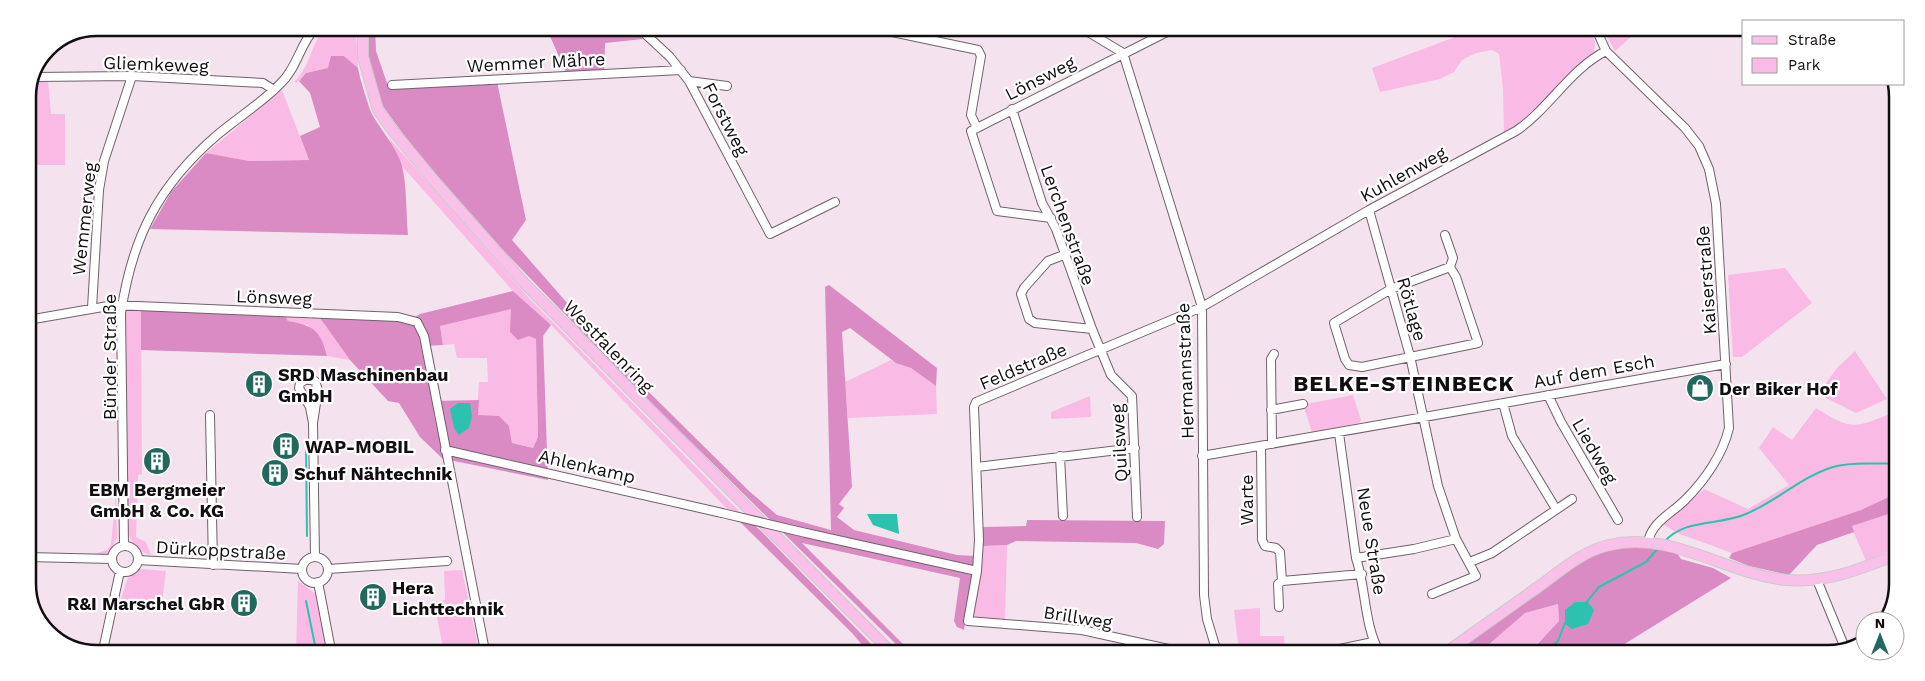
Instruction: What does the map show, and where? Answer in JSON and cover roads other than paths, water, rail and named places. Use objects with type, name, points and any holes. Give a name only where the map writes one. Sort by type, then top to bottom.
[{"type":"main road","name":"Westfalenring","points":[[363,36],[363,57],[378,110],[430,176],[525,284],[884,645]]},
{"type":"main road","points":[[1456,645],[1588,553],[1609,545],[1652,542],[1771,578],[1817,580],[1854,571],[1889,558]]},
{"type":"street","name":"Bünder Straße","points":[[124,546],[122,305],[131,259],[149,219],[167,188],[189,162],[216,136],[282,82],[310,36]]},
{"type":"street","name":"Forstweg","points":[[647,36],[681,70],[689,81],[770,234],[835,202]]},
{"type":"street","points":[[911,36],[978,50],[981,56],[971,115],[997,211],[1051,218]]},
{"type":"street","points":[[1095,36],[1123,53]]},
{"type":"street","name":"Lönsweg","points":[[974,129],[1158,36]]},
{"type":"street","name":"Kaiserstraße","points":[[1599,36],[1606,51],[1685,128],[1705,157],[1716,204],[1730,417],[1726,440],[1700,484],[1685,500],[1656,524],[1652,542]]},
{"type":"street","name":"Kuhlenweg","points":[[1202,307],[1369,210],[1516,131],[1530,121],[1573,76],[1596,56],[1606,51]]},
{"type":"street","name":"Hermannstraße","points":[[1123,53],[1202,307],[1204,594],[1207,619],[1215,645]]},
{"type":"street","name":"Wemmer Mähre","points":[[392,85],[681,70]]},
{"type":"street","name":"Gliemkeweg","points":[[40,78],[132,76],[263,83],[274,90]]},
{"type":"street","name":"Wemmerweg","points":[[92,308],[99,190],[104,161],[132,76]]},
{"type":"street","points":[[689,81],[727,86]]},
{"type":"street","name":"Lerchenstraße","points":[[1012,109],[1042,203],[1051,218],[1066,254],[1078,296],[1101,349]]},
{"type":"street","name":"Rötlage","points":[[1369,210],[1410,356],[1438,486],[1456,539],[1470,562]]},
{"type":"street","points":[[1445,235],[1452,258],[1450,267],[1456,277],[1478,343],[1362,367],[1350,365],[1345,359],[1334,323],[1391,289],[1450,267]]},
{"type":"street","points":[[1066,254],[1048,261],[1024,288],[1021,294],[1029,319],[1035,323],[1092,329]]},
{"type":"street","name":"Lönsweg","points":[[36,318],[92,308],[122,305],[398,317],[417,322],[421,328],[445,450]]},
{"type":"street","name":"Feldstraße","points":[[968,621],[976,571],[978,540],[974,407],[976,402],[1202,307]]},
{"type":"street","name":"Quilsweg","points":[[1101,349],[1111,375],[1132,396],[1137,517]]},
{"type":"street","points":[[1272,444],[1271,359],[1274,354]]},
{"type":"street","name":"Auf dem Esch","points":[[1202,456],[1726,364]]},
{"type":"street","points":[[313,423],[310,407],[299,388],[300,383],[307,379],[315,381],[318,390],[313,423],[315,557]]},
{"type":"street","name":"Liedweg","points":[[1548,395],[1561,422],[1618,520]]},
{"type":"street","points":[[1503,403],[1512,436],[1556,509]]},
{"type":"street","points":[[1271,410],[1303,404]]},
{"type":"street","points":[[210,415],[212,565]]},
{"type":"street","name":"Neue Straße","points":[[1339,433],[1356,558],[1362,574],[1375,645]]},
{"type":"street","name":"Warte","points":[[1261,446],[1262,540],[1265,546],[1276,548],[1280,552],[1282,581]]},
{"type":"street","points":[[977,467],[1135,448]]},
{"type":"street","points":[[445,450],[484,645]]},
{"type":"street","name":"Ahlenkamp","points":[[445,450],[976,571]]},
{"type":"street","points":[[1060,456],[1063,516]]},
{"type":"street","points":[[1432,594],[1476,576],[1470,562],[1492,553],[1572,499]]},
{"type":"street","points":[[1356,558],[1414,549],[1456,539]]},
{"type":"street","points":[[124,546],[132,548],[138,560],[132,570],[120,571],[114,566],[112,559],[114,552],[124,546]]},
{"type":"street","points":[[36,557],[112,559]]},
{"type":"street","points":[[315,557],[326,562],[328,569],[325,579],[318,582],[307,580],[302,569],[305,562],[315,557]]},
{"type":"street","name":"Dürkoppstraße","points":[[138,560],[302,569]]},
{"type":"street","points":[[328,569],[447,561]]},
{"type":"street","points":[[104,645],[120,571]]},
{"type":"street","points":[[1279,607],[1278,584],[1282,581],[1362,574]]},
{"type":"street","points":[[1817,580],[1843,643]]},
{"type":"street","points":[[318,582],[330,645]]},
{"type":"street","name":"Brillweg","points":[[968,621],[1082,630],[1150,645]]},
{"type":"street","points":[[1359,645],[1373,642]]},
{"type":"waterway","points":[[306,445],[307,536]]},
{"type":"waterway","points":[[1664,542],[1672,534],[1682,529],[1736,518],[1746,514],[1821,471],[1848,464],[1889,463]]},
{"type":"waterway","points":[[1585,604],[1599,587],[1646,562],[1659,547]]},
{"type":"waterway","points":[[306,601],[315,645]]},
{"type":"waterway","points":[[1553,645],[1558,641],[1565,623]]},
{"type":"place","name":"SRD Maschinenbau GmbH","points":[[259,384]]},
{"type":"place","name":"Der Biker Hof","points":[[1700,388]]},
{"type":"place","name":"WAP-MOBIL","points":[[286,446]]},
{"type":"place","name":"EBM Bergmeier GmbH & Co. KG","points":[[157,461]]},
{"type":"place","name":"Schuf Nähtechnik","points":[[275,473]]},
{"type":"place","name":"Hera Lichttechnik","points":[[373,597]]},
{"type":"place","name":"R&I Marschel GbR","points":[[244,603]]},
{"type":"district","name":"BELKE-STEINBECK","points":[[1404,383]]}]
